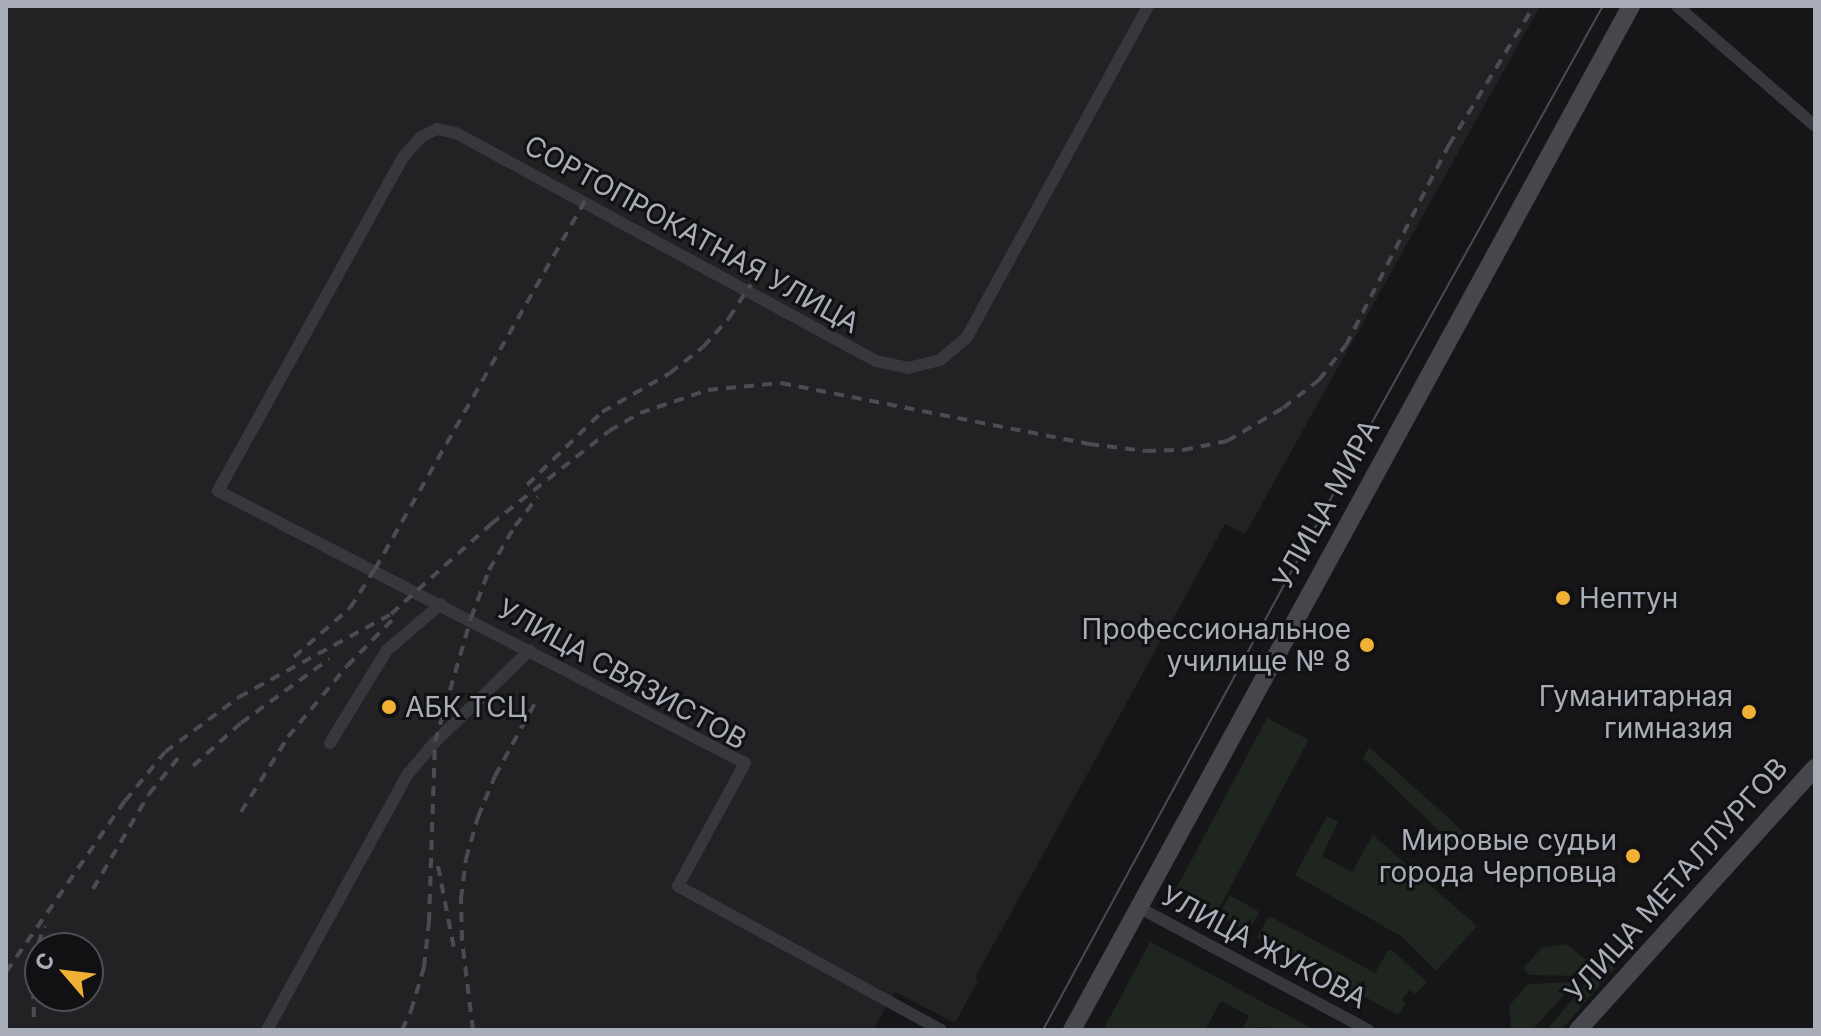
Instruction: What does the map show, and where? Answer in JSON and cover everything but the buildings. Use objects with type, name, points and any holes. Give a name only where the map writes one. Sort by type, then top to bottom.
[{"type":"main road","name":"УЛИЦА МИРА","points":[[1072,1030],[1631,6]]},
{"type":"main road","name":"УЛИЦА МЕТАЛЛУРГОВ","points":[[1578,1030],[1815,768]]},
{"type":"street","name":"СОРТОПРОКАТНАЯ УЛИЦА","points":[[218,491],[403,157],[421,137],[437,129],[456,133],[876,361],[908,368],[940,360],[967,337],[1148,6]]},
{"type":"street","points":[[1677,6],[1815,126]]},
{"type":"street","name":"УЛИЦА СВЯЗИСТОВ","points":[[218,491],[745,763],[678,886],[941,1030]]},
{"type":"street","points":[[330,743],[387,650],[441,604]]},
{"type":"street","points":[[267,1030],[408,774],[435,742],[530,650]]},
{"type":"street","name":"УЛИЦА ЖУКОВА","points":[[1138,907],[1368,1030]]},
{"type":"shaded area","points":[[6,6],[1540,6],[1245,534],[1225,524],[975,978],[978,981],[955,1023],[895,992],[873,1030],[6,1030]]},
{"type":"shaded area","points":[[1267,718],[1308,740],[1217,912],[1175,890]]},
{"type":"shaded area","points":[[1369,747],[1466,836],[1455,846],[1363,758]]},
{"type":"shaded area","points":[[1327,816],[1338,822],[1322,856],[1352,872],[1373,835],[1477,926],[1436,971],[1402,937],[1295,875]]},
{"type":"shaded area","points":[[1230,895],[1259,912],[1248,932],[1218,915]]},
{"type":"shaded area","points":[[1269,916],[1375,973],[1388,950],[1393,951],[1427,982],[1415,994],[1410,990],[1402,999],[1406,1004],[1398,1015],[1257,937]]},
{"type":"shaded area","points":[[1150,942],[1315,1030],[1255,1027],[1242,1030],[1249,1016],[1221,1001],[1205,1030],[1103,1030]]},
{"type":"shaded area","points":[[1566,944],[1585,959],[1597,957],[1581,976],[1530,975],[1523,968],[1542,948]]},
{"type":"shaded area","points":[[1609,958],[1617,965],[1561,1030],[1546,1030]]},
{"type":"shaded area","points":[[1576,982],[1532,1030],[1511,1030],[1509,1006],[1528,984]]},
{"type":"tram line","points":[[1043,1030],[1375,417],[1603,6]]},
{"type":"railway","points":[[6,972],[125,801],[165,752],[239,697],[391,614],[491,524],[609,431],[640,413],[708,390],[781,383],[1089,444],[1146,451],[1183,450],[1227,441],[1283,408],[1319,380],[1346,345],[1449,145],[1534,6]]},
{"type":"railway","points":[[294,657],[350,608],[375,569],[588,195]]},
{"type":"railway","points":[[527,485],[602,412],[670,373],[703,347],[729,318],[751,284]]},
{"type":"railway","points":[[402,1030],[424,967],[429,922],[435,742],[471,618],[489,570],[515,526],[538,497]]},
{"type":"railway","points":[[241,812],[288,737],[347,666],[393,619]]},
{"type":"railway","points":[[193,766],[241,723],[329,659]]},
{"type":"railway","points":[[473,1030],[462,940],[461,899],[466,859],[478,817],[495,776],[536,701]]},
{"type":"railway","points":[[93,889],[149,794],[183,752]]},
{"type":"railway","points":[[438,866],[454,948]]},
{"type":"railway","points":[[34,1017],[33,982],[38,944],[45,926]]},
{"type":"place","name":"Нептун","points":[[1563,598]]},
{"type":"place","name":"Профессиональное училище № 8","points":[[1367,645]]},
{"type":"place","name":"АБК ТСЦ","points":[[389,707]]},
{"type":"place","name":"Гуманитарная гимназия","points":[[1749,712]]},
{"type":"place","name":"Мировые судьи города Черповца","points":[[1633,856]]}]
